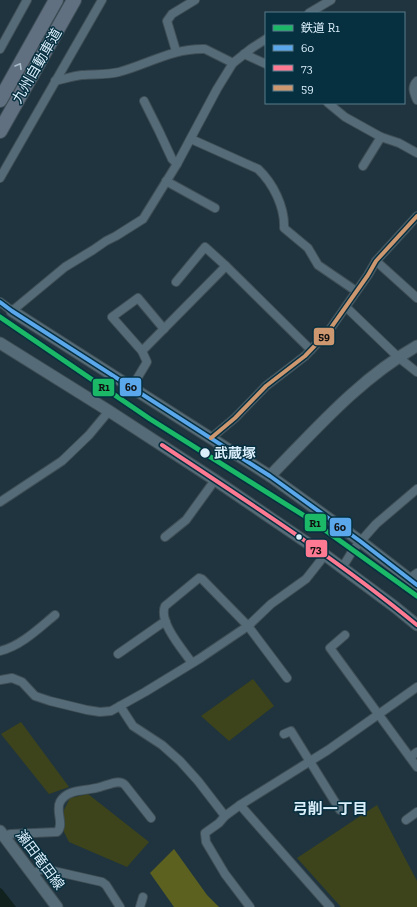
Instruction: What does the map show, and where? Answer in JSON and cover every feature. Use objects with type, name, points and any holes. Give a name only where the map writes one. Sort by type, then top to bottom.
[{"type":"highway","name":"九州自動車道","points":[[0,100],[56,0]]},
{"type":"highway","name":"九州自動車道","points":[[0,131],[74,0]]},
{"type":"street","points":[[0,49],[27,0]]},
{"type":"street","points":[[0,178],[102,0]]},
{"type":"street","points":[[176,52],[167,21],[172,14],[195,0]]},
{"type":"street","points":[[311,12],[331,0]]},
{"type":"street","points":[[12,311],[65,266],[143,218],[190,140],[217,89],[233,63],[265,40]]},
{"type":"street","points":[[55,81],[81,75],[120,72],[176,52],[204,49],[233,63]]},
{"type":"street","points":[[244,54],[265,64]]},
{"type":"street","points":[[417,81],[413,87],[417,100]]},
{"type":"street","points":[[144,101],[172,159],[176,164]]},
{"type":"street","points":[[329,104],[345,117],[381,137],[399,143],[417,153]]},
{"type":"street","points":[[363,166],[381,137]]},
{"type":"street","points":[[190,140],[191,139],[258,169],[265,176],[272,187],[285,216],[284,228],[308,248],[318,265],[356,291]]},
{"type":"street","points":[[166,181],[216,208]]},
{"type":"street","points":[[211,438],[235,418],[266,386],[311,350],[328,332],[368,275],[376,261],[417,216]]},
{"type":"street","points":[[176,282],[205,247],[311,350]]},
{"type":"street","points":[[376,261],[417,298]]},
{"type":"street","points":[[142,351],[226,266]]},
{"type":"street","points":[[408,289],[417,285]]},
{"type":"street","points":[[132,387],[146,362],[142,351],[112,317],[138,298],[164,329]]},
{"type":"street","points":[[0,302],[270,476],[415,579]]},
{"type":"street","points":[[346,307],[398,357],[417,372]]},
{"type":"street","points":[[0,343],[109,411],[215,480],[325,555],[417,625]]},
{"type":"street","points":[[270,476],[338,406],[368,378],[417,346]]},
{"type":"street","points":[[0,502],[62,461],[109,411]]},
{"type":"street","points":[[165,537],[186,520],[215,480]]},
{"type":"street","points":[[342,568],[360,541],[376,524],[417,489]]},
{"type":"street","points":[[0,680],[12,678],[22,682],[31,692],[40,698],[87,710],[106,712],[120,706],[192,663],[248,626],[271,604],[306,579],[325,555]]},
{"type":"street","points":[[192,663],[170,631],[164,615],[165,606],[199,578],[202,579],[248,626],[287,678]]},
{"type":"street","points":[[0,650],[6,649],[24,640],[55,614]]},
{"type":"street","points":[[118,654],[166,622]]},
{"type":"street","points":[[345,635],[330,648],[379,715],[414,754],[417,767]]},
{"type":"street","points":[[250,907],[225,874],[206,842],[206,833],[240,805],[310,762],[417,687]]},
{"type":"street","points":[[120,706],[133,726],[162,745],[180,761],[198,781],[225,816]]},
{"type":"street","points":[[284,734],[290,731],[340,810]]},
{"type":"street","points":[[2,833],[56,832],[59,830],[60,826],[58,812],[59,805],[64,797],[72,792],[83,789],[96,789],[118,782],[125,785],[151,818]]},
{"type":"street","points":[[240,805],[330,907]]},
{"type":"street","points":[[406,820],[417,812]]},
{"type":"street","name":"瀬田竜田線","points":[[2,833],[57,907]]},
{"type":"street","points":[[32,874],[45,869],[102,882],[106,885],[120,907]]},
{"type":"street","points":[[140,907],[143,897]]},
{"type":"green space","points":[[253,679],[274,706],[229,741],[201,716]]},
{"type":"green space","points":[[21,722],[69,787],[49,794],[1,734]]},
{"type":"green space","points":[[88,794],[149,842],[127,867],[69,842],[64,832],[64,810],[70,798]]},
{"type":"green space","points":[[377,805],[417,881],[417,907],[341,907],[297,858]]},
{"type":"green space","points":[[174,849],[207,895],[219,907],[174,907],[150,873]]},
{"type":"shaded area","points":[[0,888],[2,889],[16,907],[0,907]]},
{"type":"rail line","name":"R1","points":[[0,317],[150,419],[311,520],[417,596]]},
{"type":"transit line","name":"59","points":[[211,438],[235,418],[266,386],[305,356],[328,332],[368,275],[376,261],[417,216]]},
{"type":"transit line","name":"60","points":[[0,302],[270,476],[360,541],[417,585]]},
{"type":"transit line","name":"73","points":[[162,445],[324,554],[417,625]]},
{"type":"place","name":"武蔵塚","points":[[205,453]]},
{"type":"district","name":"弓削一丁目","points":[[330,809]]}]
